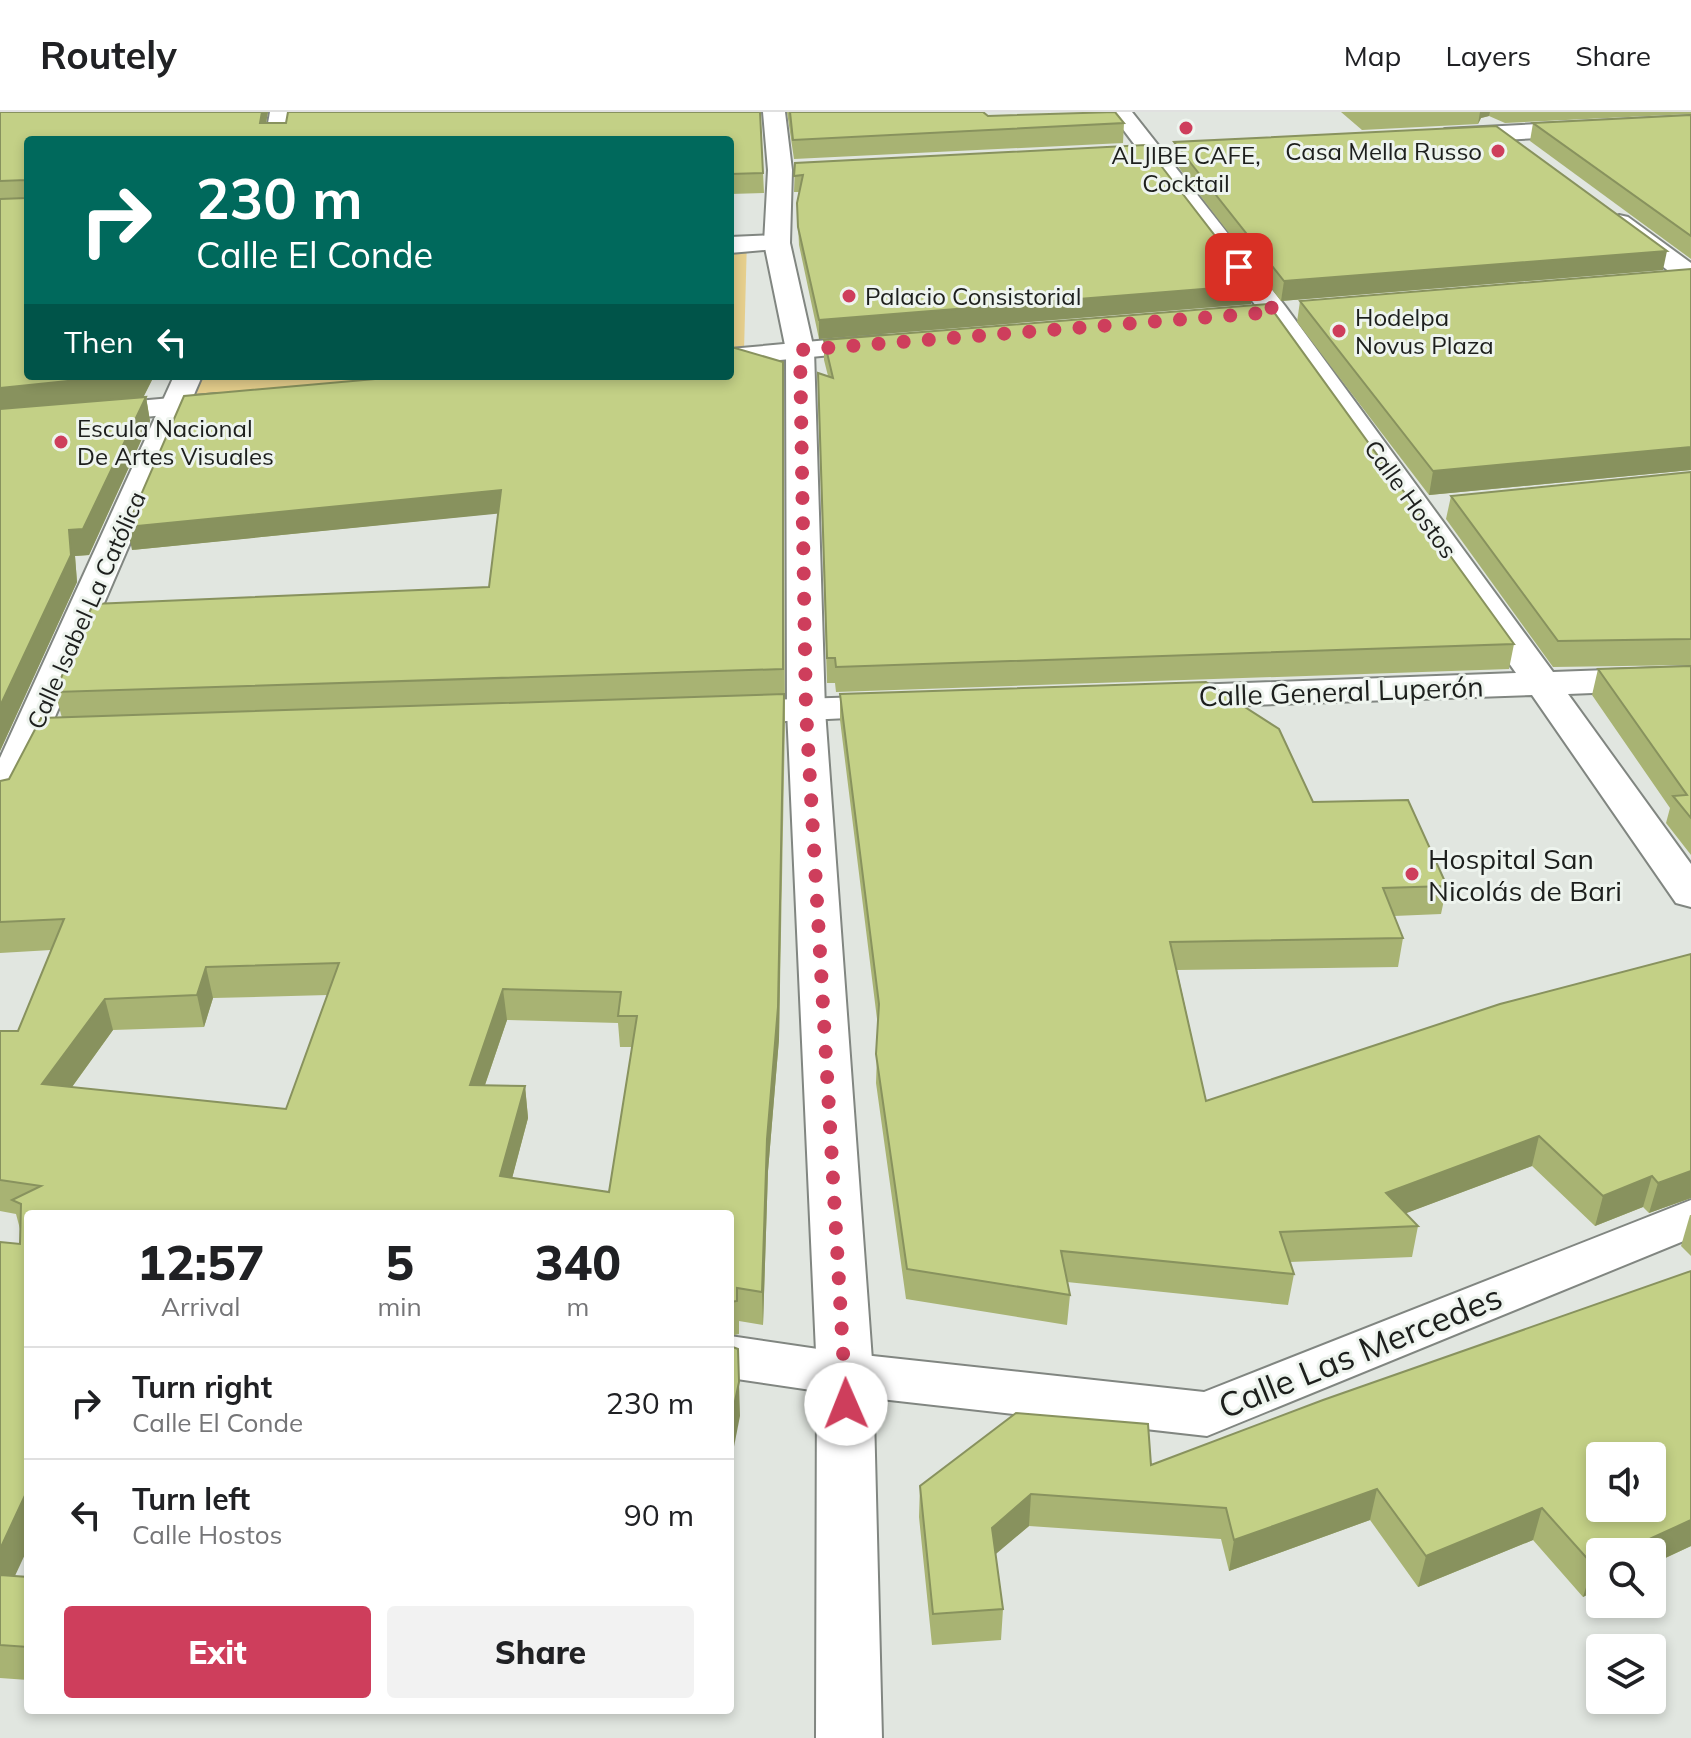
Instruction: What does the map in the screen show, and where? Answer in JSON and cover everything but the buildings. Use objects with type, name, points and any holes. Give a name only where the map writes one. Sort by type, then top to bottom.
[{"type":"street","points":[[277,136],[281,112]]},
{"type":"street","points":[[774,112],[795,170],[777,243],[800,350],[806,710],[845,1374],[849,1738]]},
{"type":"street","name":"Calle Hostos","points":[[1121,112],[1275,312],[1434,508],[1545,684],[1691,894]]},
{"type":"street","points":[[1472,112],[1530,156]]},
{"type":"street","points":[[1420,138],[1691,123]]},
{"type":"street","points":[[1120,154],[1183,151]]},
{"type":"street","points":[[1602,209],[1691,277]]},
{"type":"street","points":[[734,245],[777,243]]},
{"type":"street","points":[[1660,281],[1691,277]]},
{"type":"street","points":[[1243,315],[1305,310]]},
{"type":"street","points":[[734,357],[911,341]]},
{"type":"street","points":[[0,422],[181,392],[253,400]]},
{"type":"street","name":"Calle Isabel La Católica","points":[[0,798],[48,733],[181,392]]},
{"type":"street","name":"Calle General Luperón","points":[[1136,698],[1691,678]]},
{"type":"street","points":[[727,712],[932,706]]},
{"type":"street","name":"Calle Las Mercedes","points":[[734,1358],[845,1374],[1207,1414],[1691,1218]]},
{"type":"shaded area","points":[[747,239],[744,351],[734,352],[734,240]]},
{"type":"shaded area","points":[[199,380],[395,380],[192,397]]},
{"type":"place","name":"ALJIBE CAFE, Cocktail","points":[[1186,128]]},
{"type":"place","name":"Casa Mella Russo","points":[[1498,151]]},
{"type":"place","name":"Palacio Consistorial","points":[[849,296]]},
{"type":"place","name":"Hodelpa Novus Plaza","points":[[1339,331]]},
{"type":"place","name":"Escula Nacional De Artes Visuales","points":[[61,442]]},
{"type":"place","name":"Hospital San Nicolás de Bari","points":[[1412,874]]},
{"type":"route","points":[[846,1404],[806,710],[800,350],[1275,312],[1239,267]]}]
